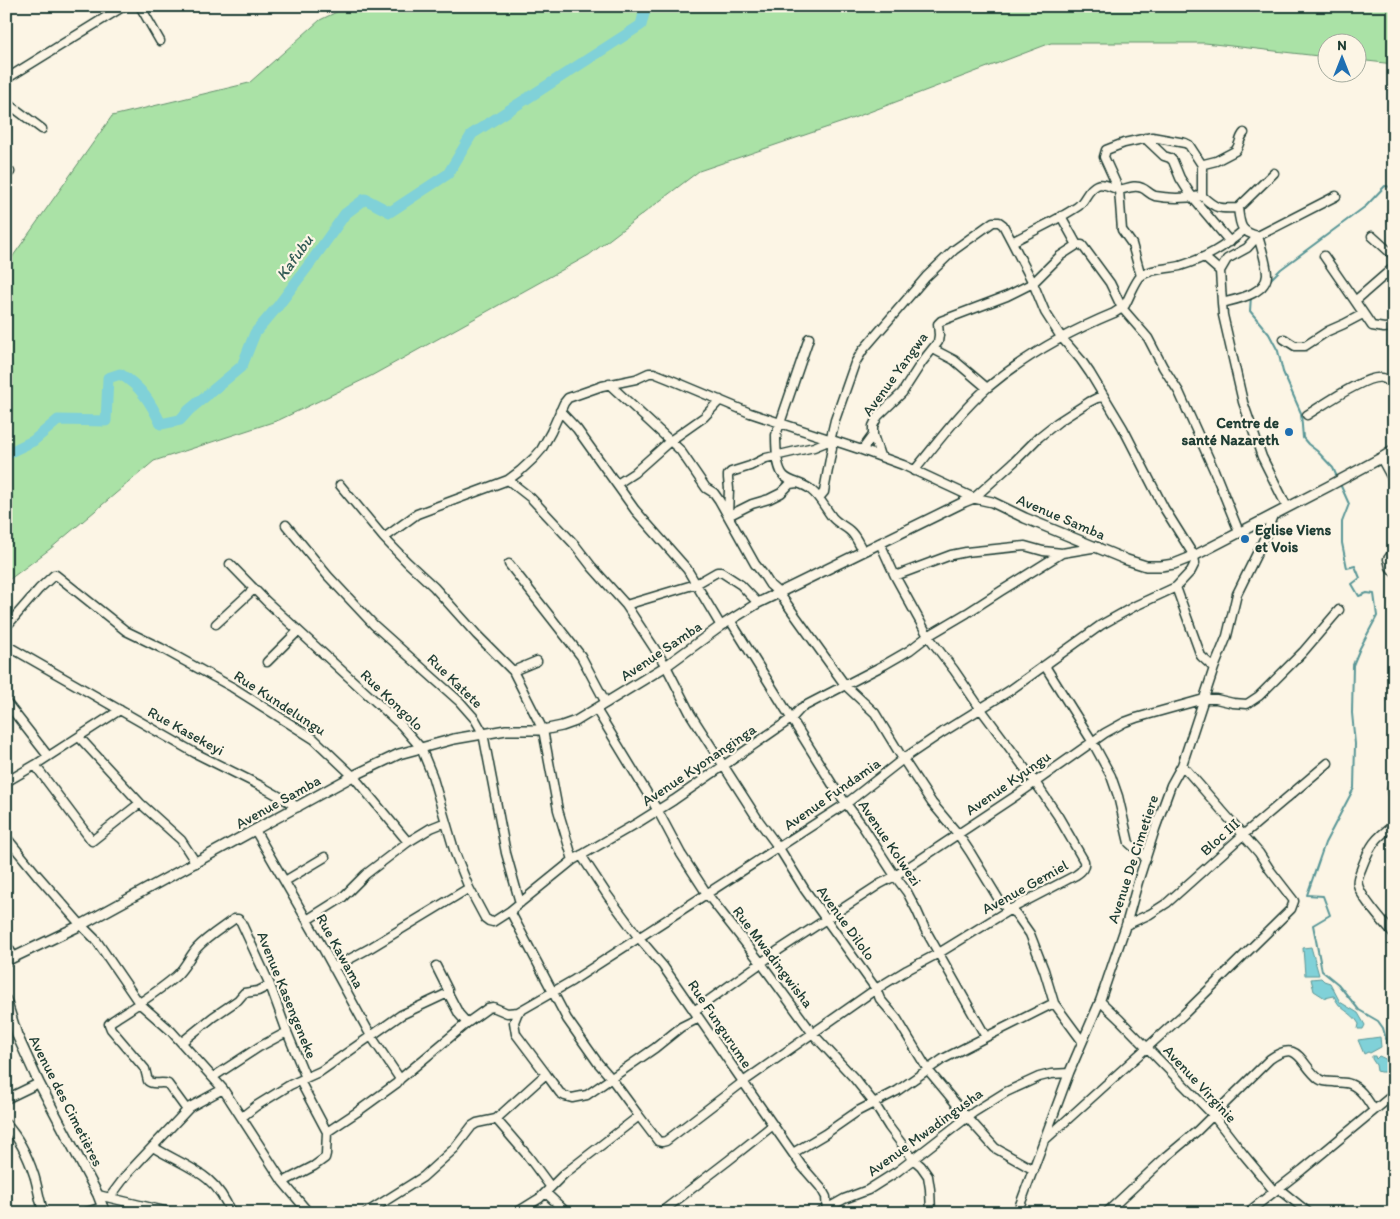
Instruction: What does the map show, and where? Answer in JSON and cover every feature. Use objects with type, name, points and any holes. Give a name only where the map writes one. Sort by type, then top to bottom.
[{"type":"street","points":[[6,79],[124,6]]},
{"type":"street","points":[[140,6],[160,41]]},
{"type":"street","points":[[6,102],[42,129]]},
{"type":"street","points":[[1202,166],[1216,162],[1238,149],[1244,133]]},
{"type":"street","points":[[1141,276],[1132,244],[1122,230],[1119,190],[1104,157],[1106,150],[1124,143],[1152,137],[1185,143],[1202,166],[1202,196]]},
{"type":"street","points":[[1145,138],[1164,156],[1173,161],[1180,178],[1192,197],[1230,242]]},
{"type":"street","points":[[1012,242],[1079,206],[1086,198],[1086,193],[1098,184],[1119,190],[1132,186],[1142,188],[1157,196],[1202,196],[1220,208],[1238,208],[1274,173]]},
{"type":"street","points":[[1287,507],[1262,457],[1239,388],[1223,315],[1220,271],[1228,258],[1247,248],[1258,236],[1336,196]]},
{"type":"street","points":[[1238,208],[1239,221],[1244,230],[1258,236]]},
{"type":"street","points":[[1061,216],[1076,245]]},
{"type":"street","points":[[819,498],[824,492],[835,420],[858,357],[926,276],[954,250],[993,222],[999,222],[1034,283],[1046,312],[1061,337],[1081,360],[1123,428],[1164,508],[1194,556]]},
{"type":"street","points":[[914,471],[987,388],[1033,354],[1061,337],[1122,308],[1141,276],[1156,269],[1172,268],[1205,258],[1230,242],[1244,230]]},
{"type":"street","points":[[1222,303],[1248,296],[1259,289],[1265,281],[1267,273],[1258,236]]},
{"type":"street","points":[[1372,236],[1394,256]]},
{"type":"street","points":[[1034,283],[1060,256],[1076,245],[1082,246],[1085,249],[1110,282],[1122,308],[1148,338],[1179,392],[1239,532]]},
{"type":"street","points":[[1324,256],[1372,326],[1394,327]]},
{"type":"street","points":[[1205,258],[1220,271]]},
{"type":"street","points":[[1355,301],[1394,267]]},
{"type":"street","name":"Avenue Yangwa","points":[[862,450],[873,435],[873,426],[878,416],[902,393],[922,362],[934,349],[938,342],[938,324],[941,321],[1007,296],[1034,283]]},
{"type":"street","points":[[1284,339],[1295,346],[1305,346],[1328,331],[1363,314]]},
{"type":"street","points":[[809,338],[776,435],[777,455],[785,477],[810,488],[835,521],[850,531],[863,551]]},
{"type":"street","points":[[934,349],[954,360],[987,388]]},
{"type":"street","points":[[384,538],[417,514],[508,480],[520,472],[534,458],[551,432],[568,398],[608,384],[624,382],[654,373],[750,413],[880,456],[974,498],[1039,437],[1058,422],[1089,402],[1104,397]]},
{"type":"street","points":[[1307,415],[1370,379],[1381,377],[1394,388]]},
{"type":"street","points":[[608,384],[680,450],[706,488],[714,493],[719,500],[755,564],[770,585],[779,593],[845,685],[875,714],[932,803],[958,834],[1001,903],[1016,914],[1030,934],[1054,1003],[1082,1040]]},
{"type":"street","points":[[617,484],[634,473],[670,441],[704,417],[720,400]]},
{"type":"street","points":[[560,411],[577,429],[635,510],[687,569],[722,626]]},
{"type":"street","points":[[873,435],[880,456]]},
{"type":"street","points":[[728,516],[728,475],[734,470],[750,466],[766,458],[814,447],[831,440]]},
{"type":"street","name":"Avenue Samba","points":[[10,959],[81,925],[352,776],[399,754],[454,739],[506,730],[543,730],[576,721],[666,666],[730,620],[758,603],[974,498],[992,502],[1127,560],[1146,566],[1161,566],[1174,564],[1194,556],[1347,477],[1394,450]]},
{"type":"street","points":[[1381,458],[1394,482]]},
{"type":"street","name":"Avenue Dilolo","points":[[508,480],[531,498],[626,604],[666,666],[691,715],[755,815],[805,890],[876,989],[880,1000],[897,1019],[928,1070],[995,1148],[1034,1170]]},
{"type":"street","points":[[728,516],[752,504],[769,499],[780,493],[790,484],[797,483]]},
{"type":"street","points":[[340,485],[384,538],[434,587],[512,671],[543,730],[558,810],[573,860]]},
{"type":"street","name":"Avenue De Cimetiere","points":[[1017,1213],[1082,1040],[1100,1001],[1171,785],[1182,765],[1214,668],[1227,636],[1237,594],[1265,537],[1273,515]]},
{"type":"street","name":"Rue Katete","points":[[286,525],[328,576],[374,625],[460,702],[475,719],[483,734],[506,854],[520,903]]},
{"type":"street","name":"Avenue Gemiel","points":[[639,1116],[658,1140],[666,1141],[743,1082],[876,989],[1009,910],[1076,875],[1085,866],[1058,816],[1035,782],[928,636],[894,576],[880,543]]},
{"type":"street","points":[[894,576],[951,555],[966,552],[1025,546],[1043,551],[1062,553],[1098,548]]},
{"type":"street","points":[[1394,551],[1388,559],[1390,567],[1394,572]]},
{"type":"street","name":"Avenue Kyonanginga","points":[[489,921],[494,922],[510,912],[573,860],[658,811],[791,719],[801,708],[884,666],[928,636],[1062,553]]},
{"type":"street","name":"Avenue Fundamia","points":[[518,1012],[639,938],[847,803],[903,759],[1009,691],[1119,614],[1176,587],[1191,571],[1195,563],[1194,556]]},
{"type":"street","name":"Rue Kongolo","points":[[230,564],[298,631],[401,725],[421,748],[432,775],[455,853],[469,888],[485,918],[489,921]]},
{"type":"street","points":[[509,564],[581,656],[606,703]]},
{"type":"street","points":[[626,604],[696,584],[717,572],[721,572],[741,585],[758,603]]},
{"type":"street","name":"Rue Kundelungu","points":[[6,627],[39,589],[55,575],[126,631],[232,687],[314,739],[352,776],[408,842]]},
{"type":"street","points":[[1176,587],[1201,656],[1214,668]]},
{"type":"street","points":[[216,624],[254,589]]},
{"type":"street","name":"Avenue Kyungu","points":[[694,1011],[827,919],[994,811],[1092,741],[1130,720],[1204,699],[1247,704],[1259,696],[1303,652],[1339,610]]},
{"type":"street","name":"Avenue Kolwezi","points":[[730,620],[834,787],[847,803],[907,892],[925,929],[986,1037]]},
{"type":"street","points":[[267,662],[298,631]]},
{"type":"street","name":"Rue Kasekeyi","points":[[6,645],[195,753],[260,785],[298,807]]},
{"type":"street","points":[[512,671],[537,661]]},
{"type":"street","points":[[1045,666],[1092,741],[1111,776],[1130,843],[1146,858]]},
{"type":"street","points":[[6,702],[48,756]]},
{"type":"street","name":"Rue Mwadingwisha","points":[[596,709],[658,811],[681,854],[707,894],[762,963],[813,1034],[854,1078],[913,1159],[928,1176],[930,1213]]},
{"type":"street","points":[[6,782],[120,710]]},
{"type":"street","points":[[79,737],[140,803],[181,840],[196,863]]},
{"type":"street","name":"Bloc III","points":[[1126,925],[1150,914],[1167,903],[1328,763]]},
{"type":"street","points":[[35,765],[92,841],[140,803]]},
{"type":"street","points":[[1045,1140],[1148,1048],[1291,910],[1294,901],[1259,853],[1182,765]]},
{"type":"street","points":[[1394,784],[1391,789],[1394,797]]},
{"type":"street","points":[[307,920],[342,898],[366,874],[408,842],[431,828],[446,822]]},
{"type":"street","points":[[1394,825],[1382,834],[1367,853],[1358,876],[1357,884],[1362,894],[1394,935]]},
{"type":"street","name":"Rue Kawama","points":[[255,830],[371,1036],[399,1081]]},
{"type":"street","points":[[6,837],[38,876],[96,940],[139,1003],[182,1042],[223,1089],[264,1154],[310,1213]]},
{"type":"street","name":"Rue Fungurume","points":[[581,855],[639,938],[664,966],[773,1125],[821,1188],[826,1197],[824,1211]]},
{"type":"street","points":[[285,881],[325,857]]},
{"type":"street","points":[[333,968],[370,948],[469,888]]},
{"type":"street","points":[[510,912],[567,1019],[639,1116],[516,1213]]},
{"type":"street","name":"Avenue Kasengeneke","points":[[187,1110],[168,1084],[165,1082],[153,1084],[148,1081],[145,1069],[109,1024],[175,976],[184,968],[190,956],[199,946],[234,919],[238,919],[270,985],[303,1080],[327,1132]]},
{"type":"street","points":[[6,944],[10,959]]},
{"type":"street","points":[[436,966],[459,1014],[467,1023]]},
{"type":"street","points":[[182,1042],[238,1000],[244,993],[258,991],[270,985]]},
{"type":"street","points":[[242,1117],[290,1085],[321,1071],[401,1015],[448,993]]},
{"type":"street","name":"Avenue des Cimetières","points":[[6,1000],[17,1035],[39,1084],[98,1195],[104,1210]]},
{"type":"street","name":"Avenue Virginie","points":[[1100,1001],[1213,1115],[1244,1155],[1276,1189],[1309,1213]]},
{"type":"street","points":[[793,1153],[858,1111],[897,1091],[943,1059],[1054,1003]]},
{"type":"street","points":[[284,1182],[325,1158],[327,1132],[399,1081],[467,1023],[488,1008],[493,1007],[506,1013],[518,1012],[514,1022],[516,1034],[560,1093],[572,1098],[587,1096],[681,1028],[699,1018]]},
{"type":"street","points":[[213,1077],[259,1046],[287,1032]]},
{"type":"street","points":[[1106,1213],[1197,1131],[1270,1059],[1284,1051],[1292,1051],[1299,1056],[1318,1079],[1351,1084],[1374,1110]]},
{"type":"street","name":"Avenue Mwadingusha","points":[[824,1211],[844,1199],[868,1190],[913,1159],[967,1117],[1006,1092],[1039,1077],[1061,1072],[1070,1073]]},
{"type":"street","points":[[367,1213],[423,1176],[455,1148],[472,1126],[496,1119],[546,1074]]},
{"type":"street","points":[[6,1099],[39,1084]]},
{"type":"street","points":[[110,1197],[128,1173],[187,1110],[223,1089]]},
{"type":"street","points":[[1247,1213],[1394,1094]]},
{"type":"street","points":[[496,1119],[527,1155],[548,1189],[566,1213]]},
{"type":"street","points":[[6,1124],[16,1135],[27,1159],[34,1176],[44,1213]]},
{"type":"street","points":[[660,1213],[773,1125]]},
{"type":"street","points":[[153,1147],[206,1176],[218,1188],[231,1213]]},
{"type":"street","points":[[98,1195],[173,1213]]},
{"type":"street","points":[[83,1213],[104,1210]]},
{"type":"green space","points":[[349,6],[1394,6],[1394,64],[1368,61],[1368,32],[1318,32],[1318,56],[1205,43],[1051,43],[843,122],[699,171],[589,255],[371,376],[279,420],[154,461],[50,549],[6,582],[6,266],[112,116],[249,83],[320,20]]},
{"type":"water","points":[[1311,947],[1319,975],[1305,975],[1303,948]]},
{"type":"water","points":[[1321,978],[1330,983],[1340,1002],[1358,1013],[1365,1025],[1363,1029],[1358,1029],[1359,1024],[1356,1019],[1339,1005],[1334,996],[1325,998],[1314,991],[1311,979]]},
{"type":"water","points":[[1380,1037],[1381,1047],[1364,1054],[1358,1040]]},
{"type":"water","points":[[1372,1056],[1375,1056],[1376,1059],[1379,1056],[1386,1059],[1390,1062],[1393,1070],[1391,1072],[1377,1071]]},
{"type":"waterway","name":"Kafubu","points":[[6,452],[8,453],[33,441],[58,420],[106,421],[108,378],[120,374],[134,384],[145,396],[161,424],[180,420],[189,410],[242,366],[255,333],[278,306],[345,214],[365,199],[390,212],[448,174],[472,134],[641,25],[646,6]]},
{"type":"waterway","points":[[1262,291],[1265,290],[1268,282],[1281,269],[1366,206],[1385,186],[1391,187],[1394,184]]},
{"type":"waterway","points":[[1251,296],[1250,311],[1269,334],[1278,351],[1283,372],[1301,413],[1303,438],[1333,468],[1337,477]]},
{"type":"waterway","points":[[1340,484],[1349,504],[1342,522],[1342,543],[1347,568],[1355,566],[1360,578],[1352,584],[1359,596],[1367,593],[1374,594],[1377,616],[1353,665],[1354,788],[1325,843],[1307,895],[1323,896],[1330,915],[1313,925],[1322,971],[1338,984],[1359,1010],[1378,1021],[1383,1028],[1394,1059]]},
{"type":"place","name":"Centre de santé Nazareth","points":[[1289,432]]},
{"type":"place","name":"Eglise Viens et Vois","points":[[1245,539]]}]
